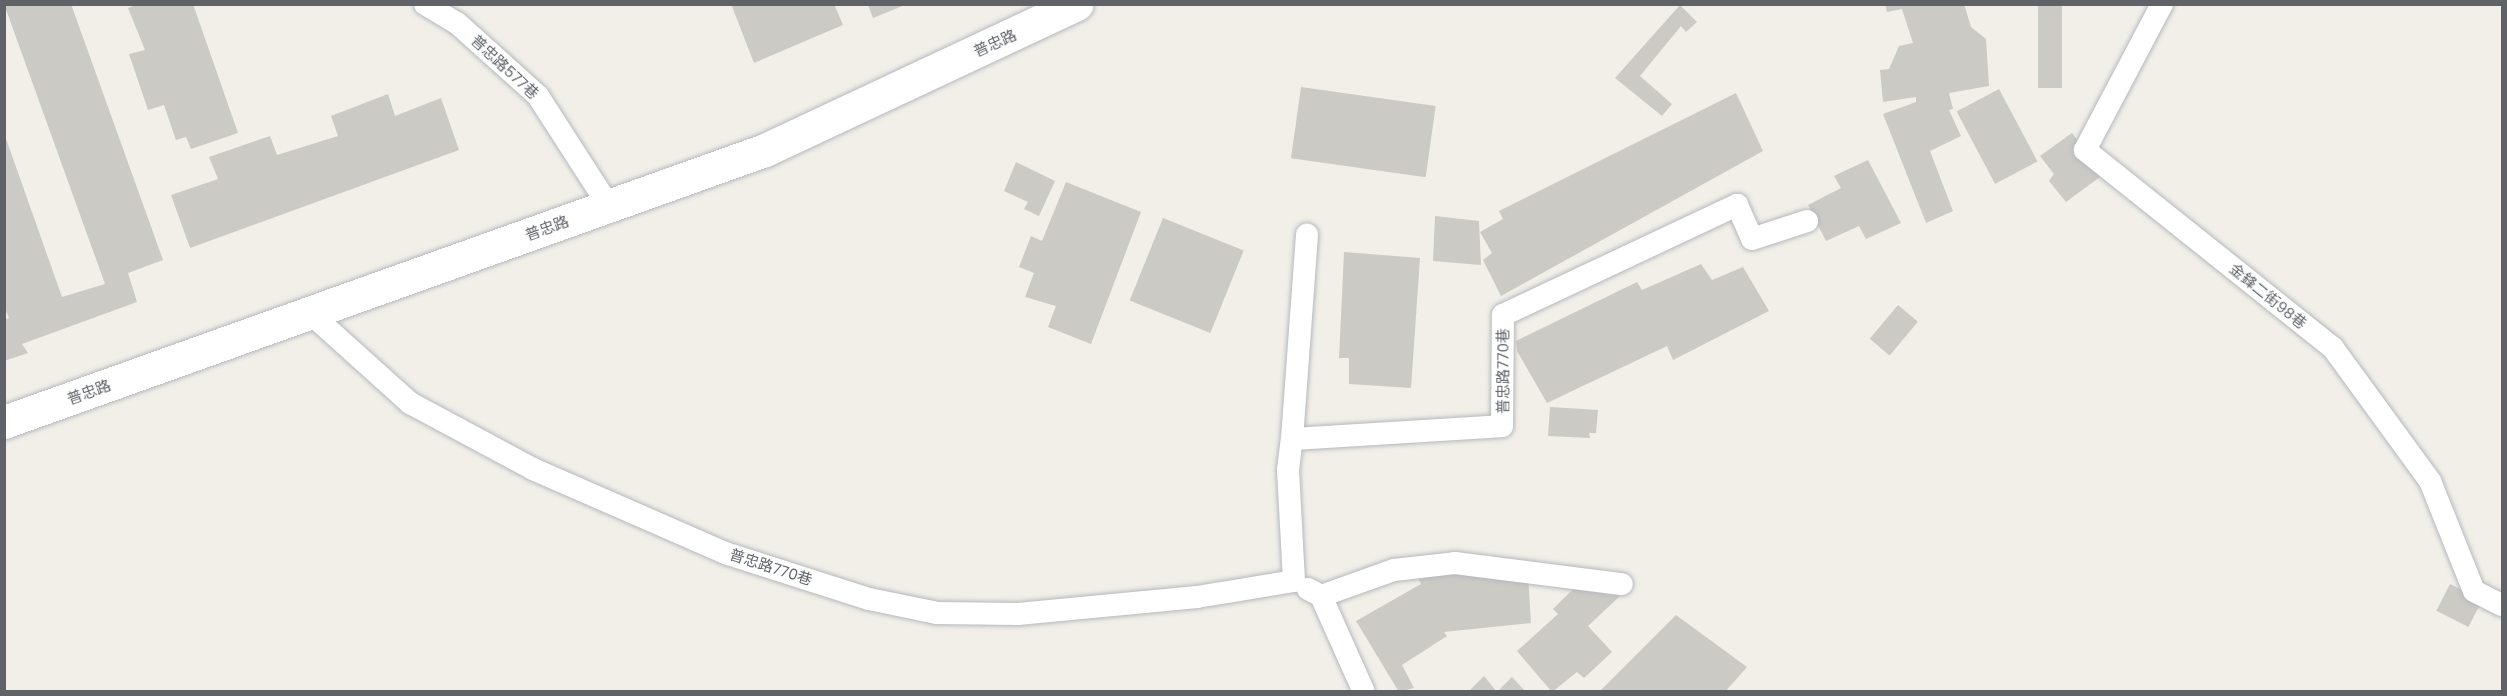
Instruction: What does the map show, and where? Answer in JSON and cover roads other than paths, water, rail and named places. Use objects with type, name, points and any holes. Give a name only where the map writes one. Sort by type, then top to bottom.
[{"type":"street","name":"普忠路","points":[[4,422],[765,150],[1077,4]]},
{"type":"lane","name":"普忠路577巷","points":[[425,4],[457,23],[538,96],[609,206]]},
{"type":"lane","name":"金鋒二街98巷","points":[[2162,4],[2085,150],[2333,348],[2430,481],[2474,591],[2502,605]]},
{"type":"lane","name":"普忠路770巷","points":[[1292,439],[1502,426],[1503,315],[1737,205],[1752,238],[1807,221]]},
{"type":"lane","points":[[1307,235],[1288,470],[1294,581],[1321,596],[1364,692]]},
{"type":"lane","name":"普忠路770巷","points":[[310,313],[410,403],[533,469],[725,552],[869,599],[937,613],[1018,614],[1197,597],[1294,581]]},
{"type":"lane","points":[[1321,596],[1394,570],[1455,563],[1622,584]]}]
